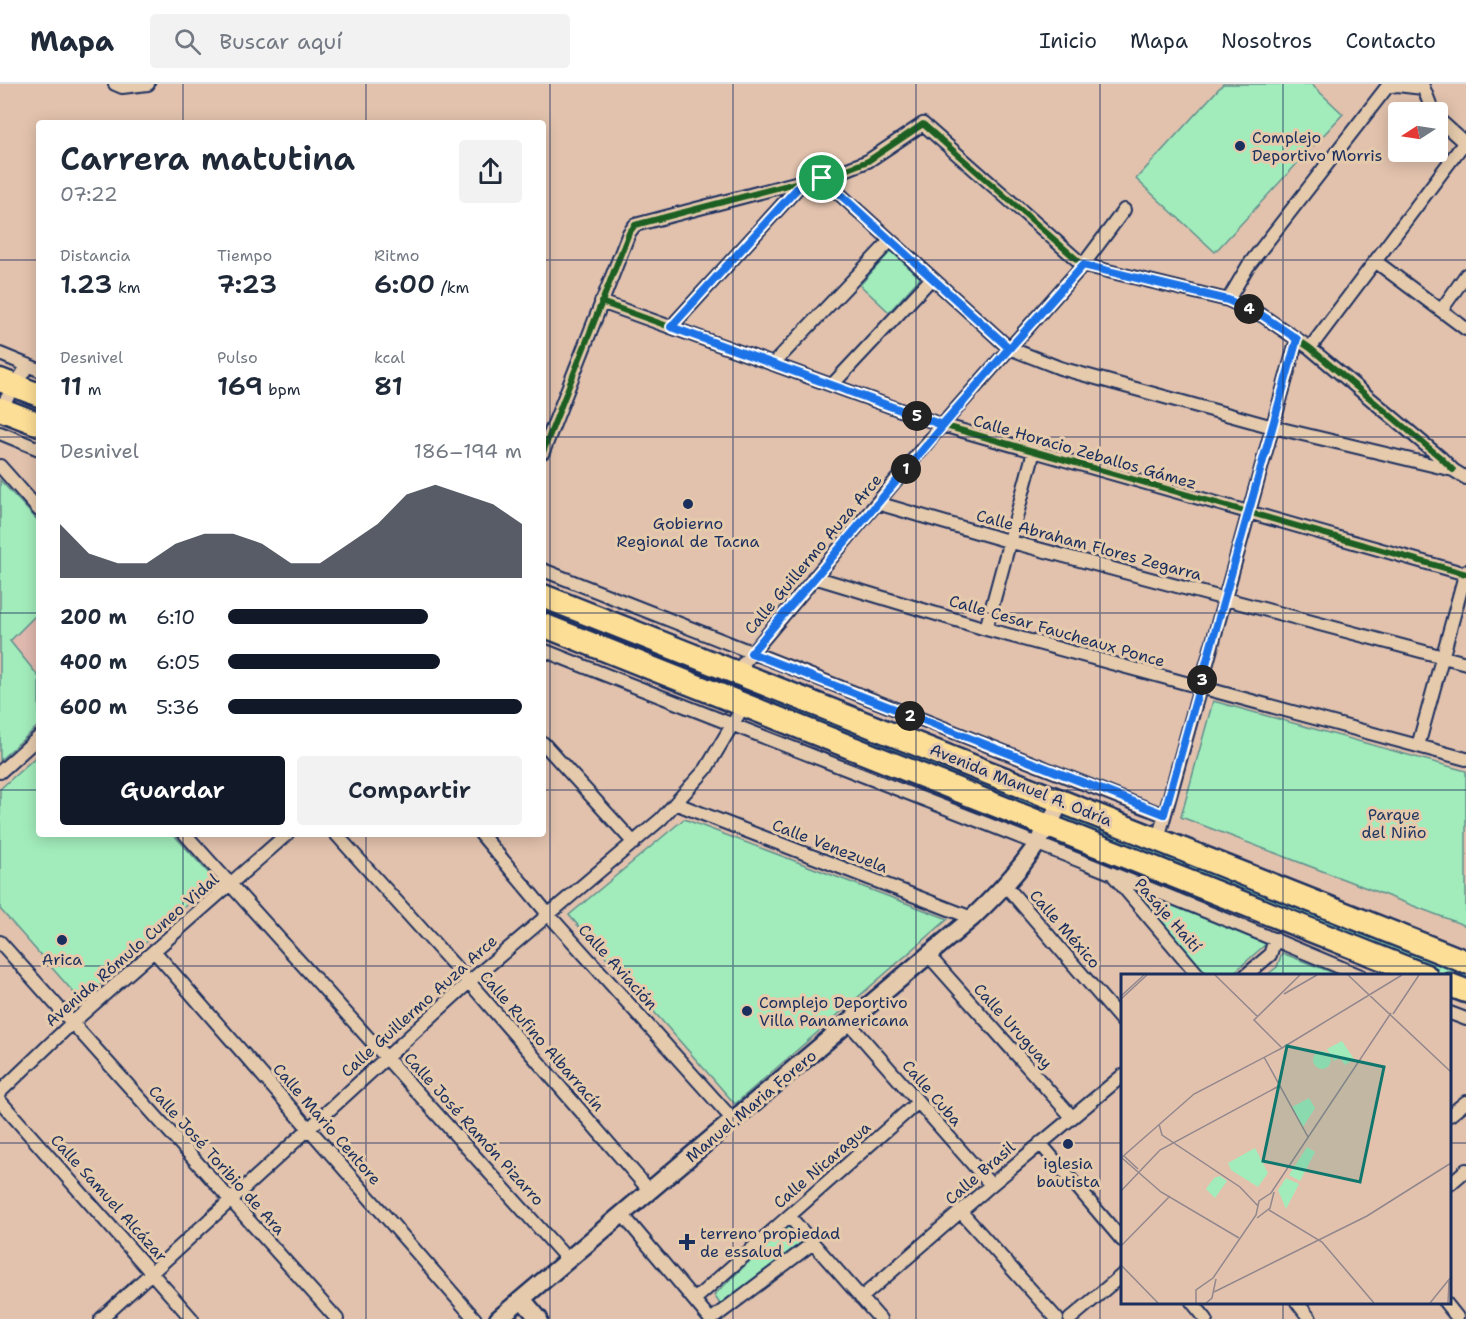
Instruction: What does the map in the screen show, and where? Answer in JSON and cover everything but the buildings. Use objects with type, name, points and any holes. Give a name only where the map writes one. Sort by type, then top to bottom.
[{"type":"highway","points":[[8,383],[36,394]]},
{"type":"highway","points":[[0,409],[36,423]]},
{"type":"highway","name":"Avenida Manuel A. Odría","points":[[546,597],[1466,962]]},
{"type":"highway","name":"Avenida Manuel A. Odría","points":[[546,626],[752,708],[1045,835],[1423,974]]},
{"type":"highway","points":[[752,708],[771,686]]},
{"type":"highway","points":[[1451,986],[1466,992]]},
{"type":"street","points":[[119,85],[148,84]]},
{"type":"street","points":[[1228,300],[1248,266],[1387,87],[1423,86],[1429,102]]},
{"type":"street","points":[[546,444],[629,233],[635,225],[822,178],[868,161],[923,124],[1083,265],[1228,300],[1263,316],[1310,348],[1453,470],[1466,478]]},
{"type":"street","points":[[1310,348],[1465,144],[1448,128]]},
{"type":"street","points":[[822,178],[1009,348],[1060,368],[1273,427],[1453,470]]},
{"type":"street","points":[[671,327],[803,182]]},
{"type":"street","name":"Calle Guillermo Auza Arce","points":[[736,672],[942,425],[1083,265],[1124,210]]},
{"type":"street","points":[[773,364],[890,242]]},
{"type":"street","points":[[1375,261],[1466,329]]},
{"type":"street","points":[[1442,309],[1466,275]]},
{"type":"street","points":[[832,386],[933,278]]},
{"type":"street","name":"Calle Horacio Zeballos Gámez","points":[[601,302],[942,425],[1466,573]]},
{"type":"street","points":[[1158,839],[1297,339]]},
{"type":"street","points":[[0,354],[34,368]]},
{"type":"street","points":[[0,409],[8,383],[34,368]]},
{"type":"street","points":[[0,433],[36,448]]},
{"type":"street","points":[[986,629],[1034,451]]},
{"type":"street","points":[[0,466],[36,507]]},
{"type":"street","name":"Calle Abraham Flores Zegarra","points":[[877,503],[1008,541],[1466,663]]},
{"type":"street","name":"Avenida Manuel A. Odría","points":[[546,571],[1164,814]]},
{"type":"street","points":[[1418,746],[1466,573]]},
{"type":"street","name":"Calle Cesar Faucheaux Ponce","points":[[814,577],[986,629],[1466,759]]},
{"type":"street","name":"Avenida Manuel A. Odría","points":[[546,651],[732,726],[1045,835],[1113,876],[1359,974]]},
{"type":"street","name":"Calle Guillermo Auza Arce","points":[[101,1319],[151,1270],[469,982],[677,804],[706,769],[732,726],[752,708]]},
{"type":"street","points":[[0,772],[36,740]]},
{"type":"street","points":[[546,746],[634,843]]},
{"type":"street","name":"Manuel Maria Forero","points":[[505,1317],[522,1299],[972,918],[1006,886],[1045,835],[1061,801]]},
{"type":"street","name":"Calle Venezuela","points":[[677,804],[972,918]]},
{"type":"street","name":"Calle José Ramón Pizarro","points":[[188,837],[388,1057],[568,1260]]},
{"type":"street","name":"Avenida Rómulo Cuneo Vidal","points":[[0,1092],[72,1023],[284,837]]},
{"type":"street","name":"Calle Rufino Albarracín","points":[[339,837],[469,982],[650,1191]]},
{"type":"street","name":"Calle Aviación","points":[[483,837],[548,914],[734,1121]]},
{"type":"street","name":"Pasaje Haití","points":[[1113,876],[1198,974]]},
{"type":"street","name":"Calle México","points":[[1006,886],[1121,1020]]},
{"type":"street","points":[[1246,974],[1270,955],[1275,939]]},
{"type":"street","name":"Calle José Toribio de Ara","points":[[0,942],[337,1319]]},
{"type":"street","name":"Calle Mario Centore","points":[[154,951],[475,1319]]},
{"type":"street","name":"Calle Uruguay","points":[[929,956],[1072,1117]]},
{"type":"street","points":[[1451,1014],[1466,1019]]},
{"type":"street","name":"Calle Cuba","points":[[849,1023],[991,1185]]},
{"type":"street","name":"Calle Brasil","points":[[861,1298],[1040,1143],[1121,1080]]},
{"type":"street","name":"Calle Samuel Alcázar","points":[[0,1101],[192,1319]]},
{"type":"street","name":"Calle Nicaragua","points":[[694,1300],[918,1102]]},
{"type":"street","points":[[1451,1113],[1466,1102]]},
{"type":"street","points":[[1040,1143],[1121,1239]]},
{"type":"street","points":[[1451,1182],[1466,1170]]},
{"type":"street","points":[[961,1212],[1057,1319]]},
{"type":"street","points":[[622,1214],[711,1319],[813,1243]]},
{"type":"street","points":[[789,1216],[880,1319]]},
{"type":"street","points":[[1070,1319],[1121,1276]]},
{"type":"street","points":[[522,1299],[539,1319]]},
{"type":"street","points":[[1194,1304],[1206,1319]]},
{"type":"street","points":[[1300,1304],[1311,1319]]},
{"type":"street","points":[[1447,1304],[1459,1315]]},
{"type":"shaded area","points":[[36,615],[36,673],[9,641]]},
{"type":"green space","name":"Complejo Deportivo Morris","points":[[1223,84],[1311,84],[1343,114],[1215,252],[1136,179]]},
{"type":"green space","points":[[891,251],[920,278],[889,312],[860,285]]},
{"type":"green space","points":[[0,480],[36,519],[36,615],[10,641],[36,673],[36,728],[0,760]]},
{"type":"green space","points":[[546,604],[758,693],[752,698],[546,614]]},
{"type":"green space","points":[[776,698],[1051,805],[1050,815],[777,709],[773,703]]},
{"type":"green space","name":"Parque del Niño","points":[[1213,701],[1466,771],[1466,926],[1181,817]]},
{"type":"green space","points":[[36,757],[36,837],[176,837],[214,879],[82,1002],[0,909],[0,789]]},
{"type":"green space","points":[[1065,813],[1466,970],[1466,984],[1451,978],[1451,974],[1441,974],[1063,825],[1061,818]]},
{"type":"green space","name":"Complejo Deportivo Villa Panamericana","points":[[684,819],[948,919],[735,1104],[569,915]]},
{"type":"green space","points":[[1129,887],[1265,940],[1266,944],[1232,974],[1201,974]]},
{"type":"green space","points":[[1282,953],[1336,974],[1268,974],[1277,967]]},
{"type":"green space","points":[[789,1224],[802,1242],[720,1304],[714,1295]]},
{"type":"cycle path","points":[[546,444],[629,233],[635,225],[845,170],[868,161],[923,124],[1083,265],[1228,300],[1263,316],[1310,348],[1453,470]]},
{"type":"cycle path","points":[[601,302],[942,425],[1466,574]]},
{"type":"place","name":"Complejo Deportivo Morris","points":[[1240,146]]},
{"type":"place","name":"Gobierno Regional de Tacna","points":[[688,504]]},
{"type":"place","name":"Arica","points":[[62,940]]},
{"type":"place","name":"Complejo Deportivo Villa Panamericana","points":[[747,1011]]},
{"type":"place","name":"iglesia bautista","points":[[1068,1144]]},
{"type":"place","name":"terreno propiedad de essalud","points":[[687,1242]]},
{"type":"route","points":[[822,178],[803,182],[671,327],[942,425],[1009,348],[1083,265],[1228,300],[1263,316],[1297,339],[1164,814],[751,653],[1009,348],[822,178]]}]
